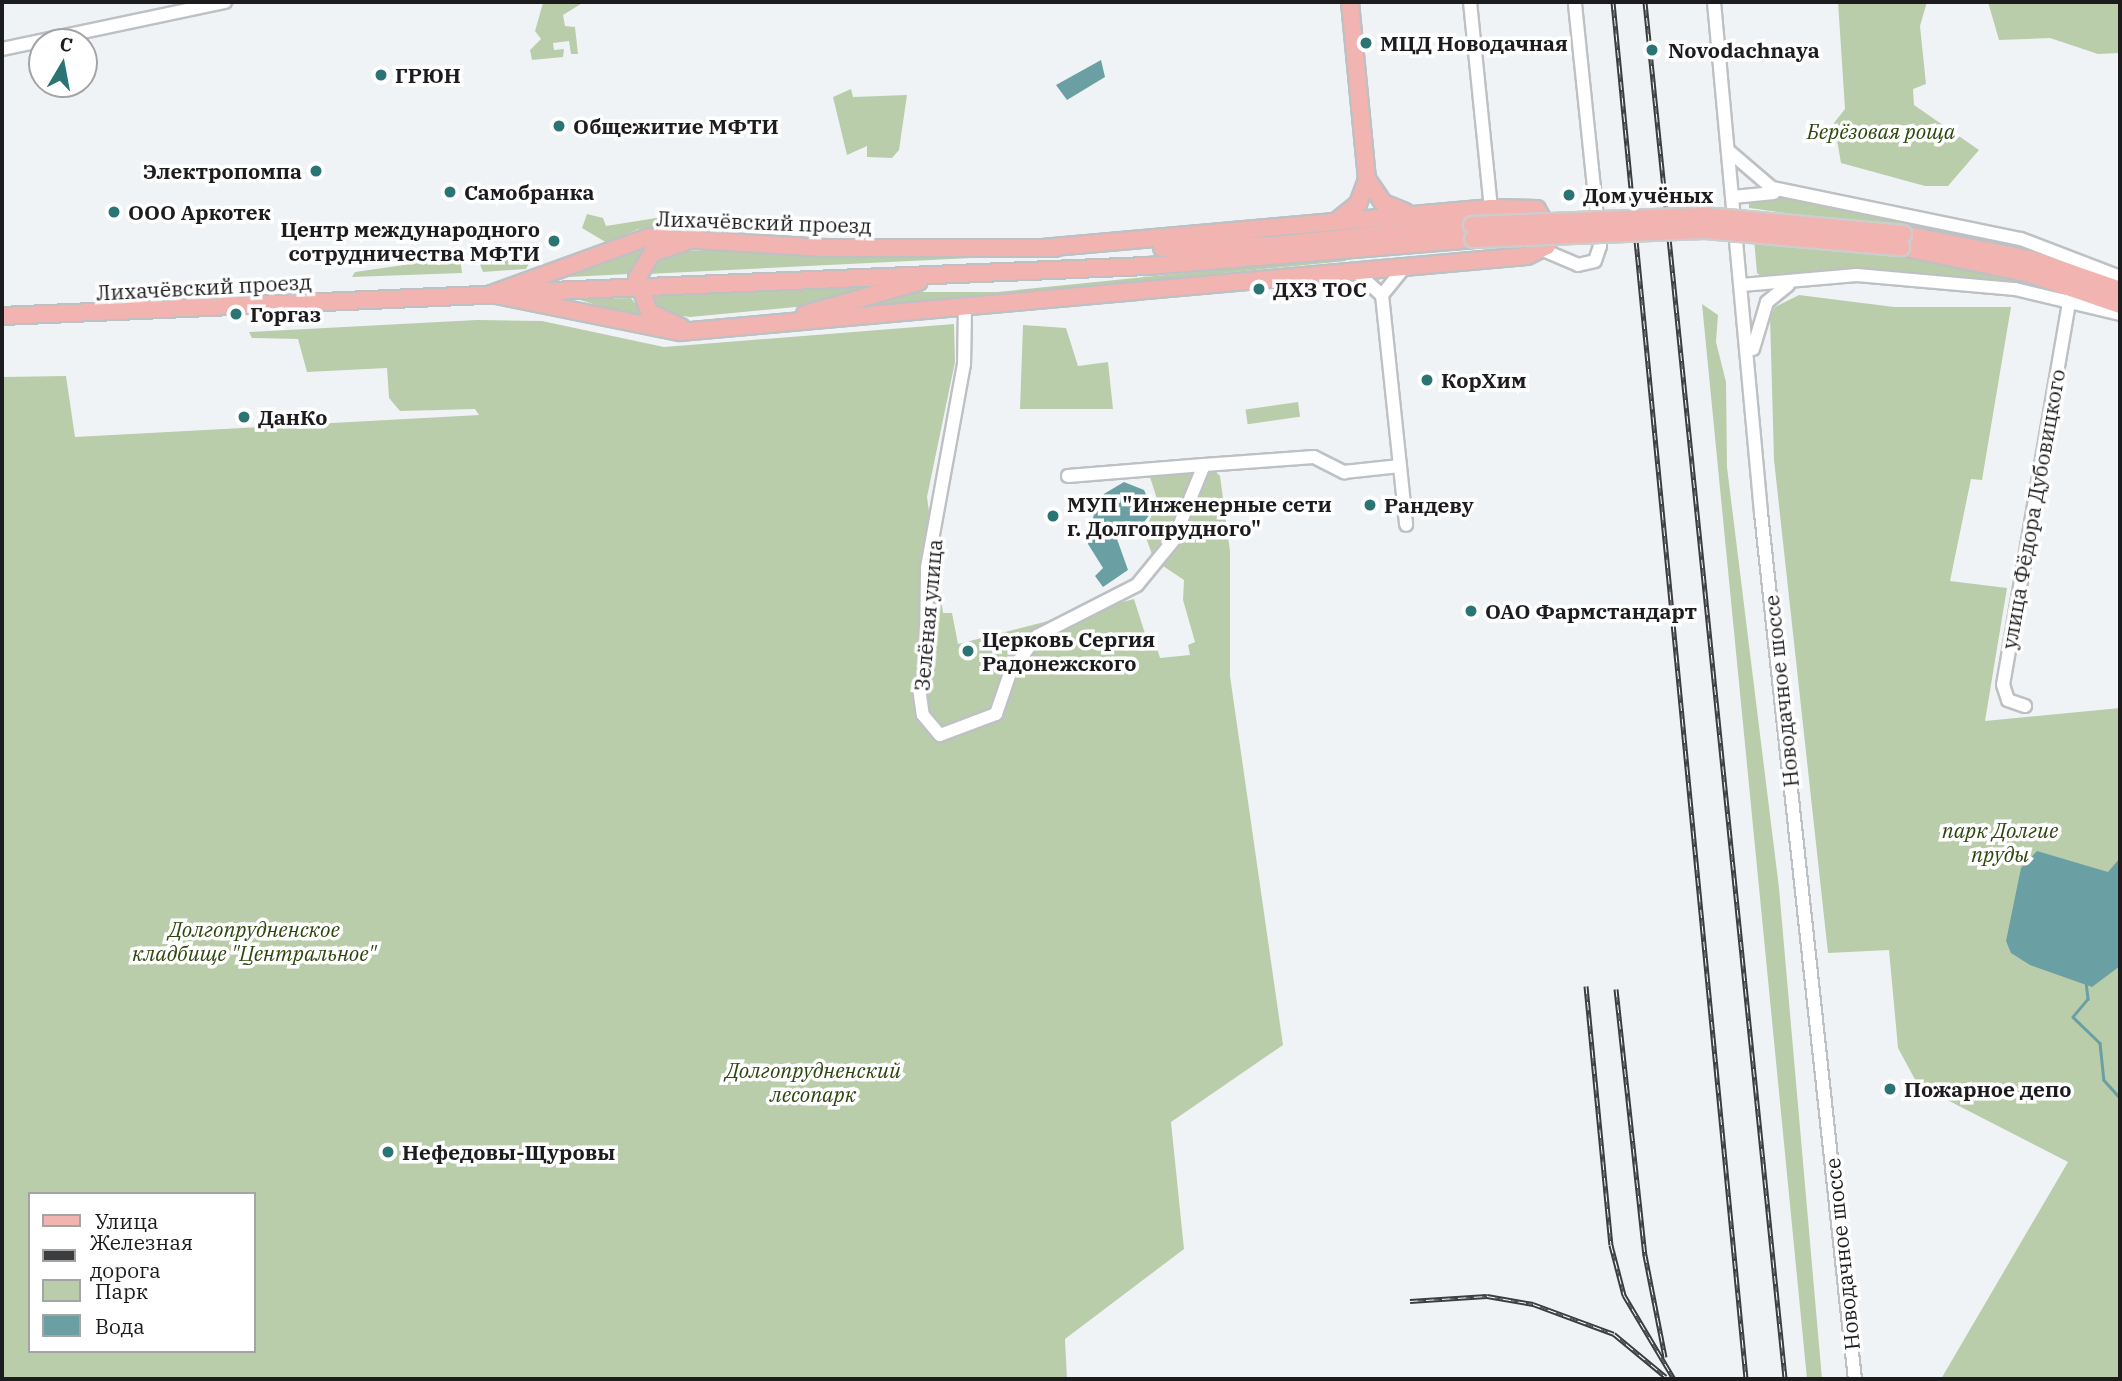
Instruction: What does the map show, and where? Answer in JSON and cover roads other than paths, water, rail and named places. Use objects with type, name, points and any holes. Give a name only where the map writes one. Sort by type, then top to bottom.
[{"type":"main road","points":[[1333,223],[1358,204],[1367,179],[1350,2]]},
{"type":"main road","points":[[1367,179],[1383,204],[1418,214]]},
{"type":"main road","name":"Лихачёвский проезд","points":[[1045,248],[1491,208],[1537,209],[1548,223],[1543,250]]},
{"type":"main road","points":[[1332,246],[1473,232],[1705,216],[1902,240],[2034,260],[2120,290]]},
{"type":"main road","points":[[695,331],[659,319],[637,287],[652,253],[710,239]]},
{"type":"main road","name":"Лихачёвский проезд","points":[[491,294],[577,268],[635,240],[710,239],[825,248],[1332,246]]},
{"type":"main road","points":[[1902,240],[2030,274],[2120,305]]},
{"type":"main road","name":"Лихачёвский проезд","points":[[1022,270],[1274,245]]},
{"type":"main road","name":"Лихачёвский проезд","points":[[2,317],[1022,270],[1332,246]]},
{"type":"main road","points":[[776,323],[965,309],[1543,250]]},
{"type":"main road","points":[[776,323],[962,273]]},
{"type":"main road","name":"Лихачёвский проезд","points":[[491,294],[567,306],[654,332],[776,323]]},
{"type":"street","points":[[2,50],[225,2]]},
{"type":"street","points":[[1470,2],[1491,208]]},
{"type":"street","points":[[1543,250],[1578,265],[1595,261],[1600,251],[1575,2]]},
{"type":"street","name":"Новодачное шоссе","points":[[1714,2],[1855,1379]]},
{"type":"street","points":[[1729,152],[1758,181],[1790,193],[2021,239],[2120,277]]},
{"type":"street","points":[[1733,197],[1790,193]]},
{"type":"street","points":[[1382,295],[1406,265]]},
{"type":"street","points":[[1351,269],[1382,295],[1406,525]]},
{"type":"street","points":[[1742,285],[1790,284],[1857,275],[2070,298],[2120,314]]},
{"type":"street","points":[[1750,370],[1760,316],[1790,284]]},
{"type":"street","name":"улица Фёдора Дубовицкого","points":[[2025,706],[2008,699],[2003,685],[2070,298]]},
{"type":"street","name":"Зелёная улица","points":[[965,309],[964,364],[927,568],[926,668],[919,688],[923,715],[940,735],[996,714],[1010,673],[1037,636],[1136,585],[1173,541],[1204,465]]},
{"type":"street","points":[[1068,476],[1314,457],[1344,472],[1400,466]]},
{"type":"water","points":[[1101,60],[1105,77],[1067,100],[1056,85]]},
{"type":"water","points":[[1124,482],[1144,490],[1153,510],[1136,533],[1117,539],[1128,570],[1103,587],[1095,576],[1103,568],[1088,544],[1097,498]]},
{"type":"water","points":[[2037,851],[2108,872],[2120,858],[2120,966],[2092,987],[2030,965],[2011,953],[2006,941],[2021,868]]},
{"type":"waterway","points":[[2086,982],[2088,999],[2073,1017],[2100,1043],[2104,1080],[2120,1098]]},
{"type":"railway","points":[[1613,2],[1746,1379]]},
{"type":"railway","points":[[1645,2],[1785,1379]]},
{"type":"railway","points":[[1586,986],[1611,1245],[1624,1295],[1674,1379]]},
{"type":"railway","points":[[1616,989],[1645,1255],[1665,1357]]},
{"type":"railway","points":[[1410,1301],[1487,1296],[1533,1304],[1614,1334],[1666,1377]]},
{"type":"place","name":"МЦД Новодачная","points":[[1366,43]]},
{"type":"place","name":"Novodachnaya","points":[[1652,50]]},
{"type":"place","name":"ГРЮН","points":[[381,75]]},
{"type":"place","name":"Общежитие МФТИ","points":[[559,126]]},
{"type":"place","name":"Электропомпа","points":[[316,171]]},
{"type":"place","name":"Самобранка","points":[[450,192]]},
{"type":"place","name":"Дом учёных","points":[[1569,195]]},
{"type":"place","name":"ООО Аркотек","points":[[114,212]]},
{"type":"place","name":"Центр международного сотрудничества МФТИ","points":[[554,241]]},
{"type":"place","name":"ДХЗ ТОС","points":[[1259,289]]},
{"type":"place","name":"Горгаз","points":[[236,314]]},
{"type":"place","name":"КорХим","points":[[1427,380]]},
{"type":"place","name":"ДанКо","points":[[244,417]]},
{"type":"place","name":"Рандеву","points":[[1370,505]]},
{"type":"place","name":"МУП \"Инженерные сети г. Долгопрудного\"","points":[[1053,516]]},
{"type":"place","name":"ОАО Фармстандарт","points":[[1471,611]]},
{"type":"place","name":"Церковь Сергия Радонежского","points":[[968,651]]},
{"type":"place","name":"Пожарное депо","points":[[1890,1089]]},
{"type":"place","name":"Нефедовы-Щуровы","points":[[388,1152]]},
{"type":"park label","name":"Берёзовая роща","points":[[1881,131]]},
{"type":"park label","name":"парк Долгие пруды","points":[[2000,842]]},
{"type":"park label","name":"Долгопрудненское кладбище \"Центральное\"","points":[[254,941]]},
{"type":"park label","name":"Долгопрудненский лесопарк","points":[[813,1082]]}]
